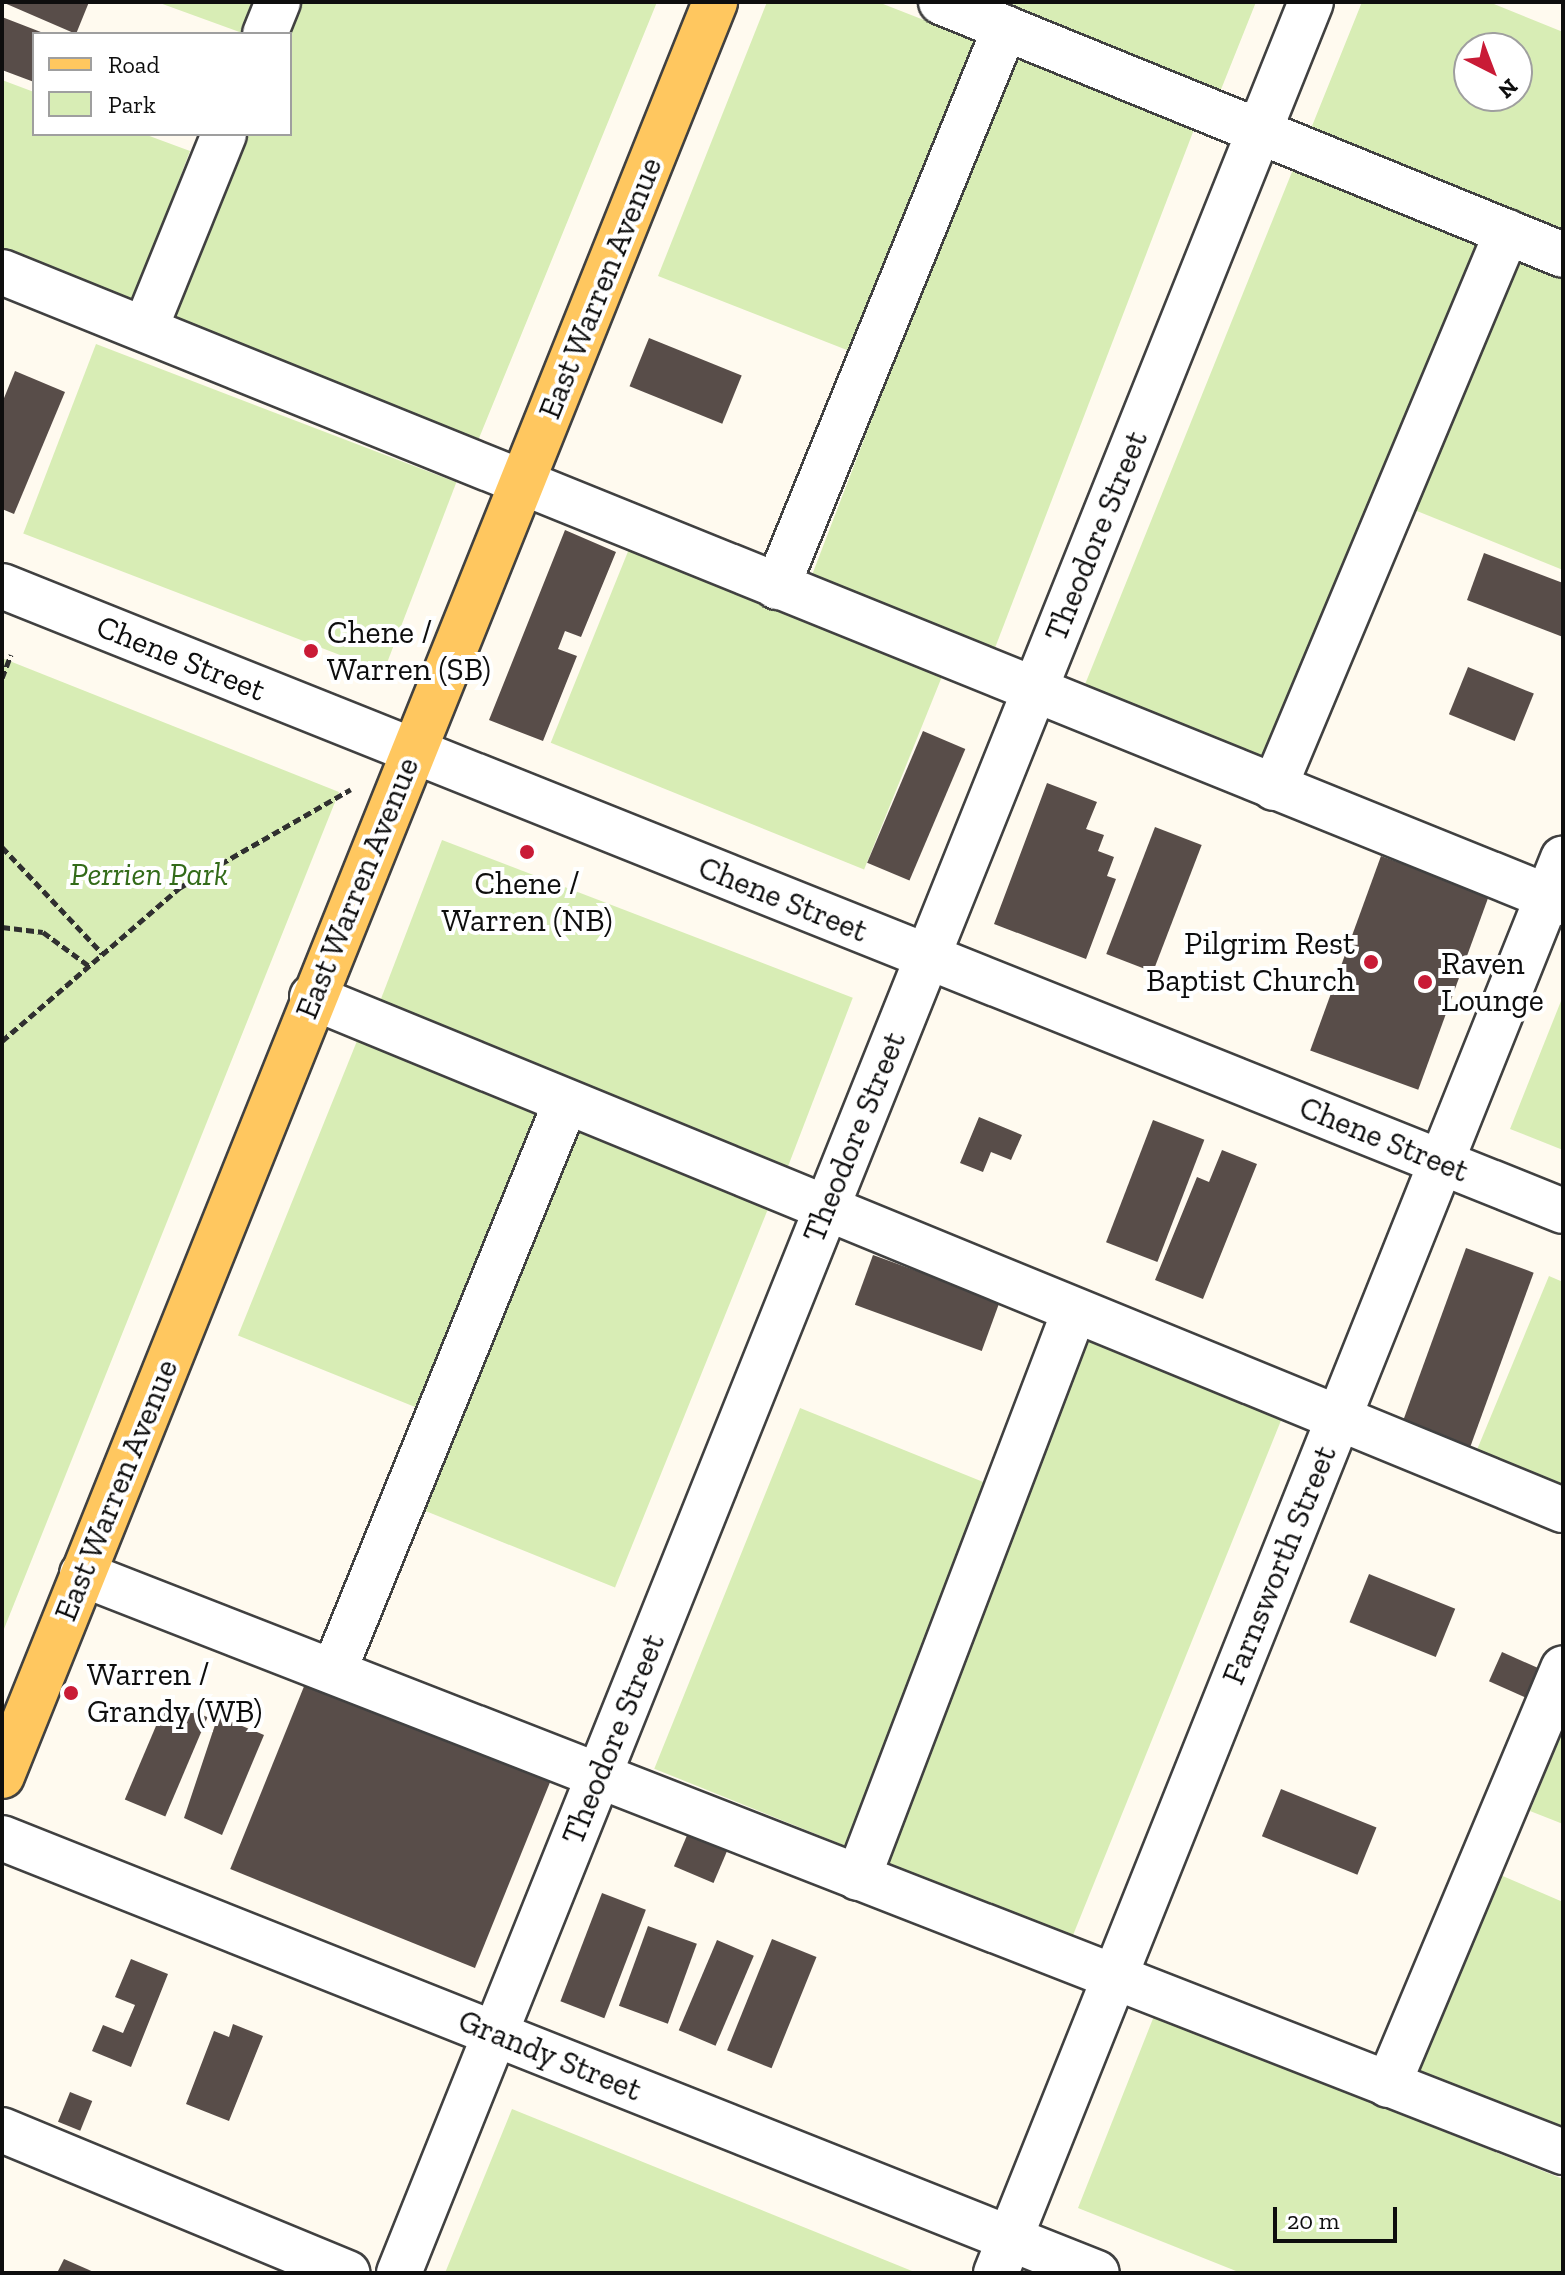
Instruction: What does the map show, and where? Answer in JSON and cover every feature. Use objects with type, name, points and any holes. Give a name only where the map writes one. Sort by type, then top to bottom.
[{"type":"main road","name":"East Warren Avenue","points":[[2,1776],[312,997],[715,2]]},
{"type":"street","points":[[266,32],[278,2]]},
{"type":"street","points":[[941,2],[1563,255]]},
{"type":"street","name":"Theodore Street","points":[[399,2273],[1311,2]]},
{"type":"street","points":[[777,587],[1005,28]]},
{"type":"street","points":[[145,329],[223,136]]},
{"type":"street","points":[[1274,788],[1507,232]]},
{"type":"street","points":[[2,272],[1274,788],[1558,886]]},
{"type":"street","name":"Chene Street","points":[[2,586],[1563,1211]]},
{"type":"street","name":"Farnsworth Street","points":[[1003,2256],[1440,1162],[1558,886]]},
{"type":"street","points":[[312,997],[824,1212],[1339,1417],[1563,1510]]},
{"type":"street","points":[[334,1671],[565,1104]]},
{"type":"street","points":[[858,1878],[1074,1312]]},
{"type":"street","points":[[82,1574],[1113,1979],[1563,2152]]},
{"type":"street","points":[[1388,2085],[1563,1668]]},
{"type":"street","name":"Grandy Street","points":[[2,1838],[495,2033],[1003,2256],[1097,2273]]},
{"type":"street","points":[[2,2130],[348,2273]]},
{"type":"path","points":[[2,678],[11,655]]},
{"type":"path","points":[[2,1041],[179,888],[352,788]]},
{"type":"path","points":[[2,847],[102,953]]},
{"type":"path","points":[[2,927],[43,932],[88,965]]},
{"type":"green space","points":[[157,2],[258,2],[246,32]]},
{"type":"green space","points":[[295,2],[657,2],[475,448],[164,322],[240,136],[292,136],[292,32],[283,32]]},
{"type":"green space","points":[[767,2],[878,2],[975,40],[852,352],[658,276]]},
{"type":"green space","points":[[996,2],[1256,2],[1220,92]]},
{"type":"green space","points":[[1362,2],[1489,2],[1563,32],[1563,233],[1310,131]]},
{"type":"green space","points":[[1012,54],[1196,125],[993,652],[810,581]]},
{"type":"green space","points":[[2,80],[32,91],[32,136],[149,136],[190,151],[131,306],[2,257]]},
{"type":"green space","points":[[1294,167],[1481,243],[1269,769],[1081,694]]},
{"type":"green space","points":[[1510,252],[1563,273],[1563,570],[1407,507]]},
{"type":"green space","points":[[96,344],[456,482],[384,672],[23,534]]},
{"type":"green space","points":[[629,549],[942,676],[864,869],[551,743]]},
{"type":"green space","name":"Perrien Park","points":[[2,658],[339,792],[2,1634]]},
{"type":"green space","points":[[442,840],[853,998],[787,1169],[376,1011]]},
{"type":"green space","points":[[1563,996],[1563,1150],[1510,1129]]},
{"type":"green space","points":[[359,1036],[551,1114],[430,1413],[238,1335]]},
{"type":"green space","points":[[573,1123],[770,1203],[615,1588],[418,1508]]},
{"type":"green space","points":[[1549,1276],[1563,1282],[1563,1494],[1474,1457]]},
{"type":"green space","points":[[1085,1337],[1282,1417],[1069,1944],[872,1865]]},
{"type":"green space","points":[[800,1408],[990,1485],[844,1845],[654,1769]]},
{"type":"green space","points":[[1563,1730],[1563,1824],[1530,1811]]},
{"type":"green space","points":[[1498,1874],[1563,1902],[1563,2135],[1417,2076]]},
{"type":"green space","points":[[1154,2016],[1563,2179],[1563,2273],[1241,2273],[1078,2208]]},
{"type":"green space","points":[[512,2109],[917,2273],[445,2273]]},
{"type":"building","points":[[2,2],[89,2],[77,32]]},
{"type":"building","points":[[2,17],[41,32],[32,32],[32,81],[2,70]]},
{"type":"building","points":[[649,338],[742,375],[722,424],[630,386]]},
{"type":"building","points":[[15,371],[65,392],[14,514],[2,509],[2,403]]},
{"type":"building","points":[[565,530],[616,552],[581,637],[565,631],[558,649],[577,656],[543,741],[489,720]]},
{"type":"building","points":[[1484,553],[1563,583],[1563,637],[1467,600]]},
{"type":"building","points":[[1468,667],[1534,694],[1515,741],[1449,714]]},
{"type":"building","points":[[923,731],[965,749],[909,881],[867,863]]},
{"type":"building","points":[[1047,783],[1097,802],[1086,829],[1104,835],[1098,851],[1114,857],[1107,876],[1116,879],[1086,959],[994,924]]},
{"type":"building","points":[[1155,827],[1202,845],[1153,972],[1106,954]]},
{"type":"building","points":[[1381,856],[1489,895],[1418,1090],[1310,1051]]},
{"type":"building","points":[[979,1117],[1022,1135],[1011,1160],[991,1152],[983,1172],[960,1163]]},
{"type":"building","points":[[1153,1120],[1204,1140],[1157,1262],[1106,1242]]},
{"type":"building","points":[[1222,1150],[1257,1164],[1203,1299],[1155,1280],[1197,1177],[1209,1182]]},
{"type":"building","points":[[1466,1248],[1534,1273],[1469,1450],[1401,1426]]},
{"type":"building","points":[[873,1255],[1000,1301],[982,1351],[855,1305]]},
{"type":"building","points":[[1369,1574],[1455,1609],[1436,1657],[1350,1622]]},
{"type":"building","points":[[1502,1652],[1540,1669],[1527,1698],[1489,1681]]},
{"type":"building","points":[[307,1679],[552,1778],[475,1968],[230,1869]]},
{"type":"building","points":[[167,1700],[208,1717],[165,1817],[125,1799]]},
{"type":"building","points":[[218,1716],[264,1735],[222,1835],[184,1818]]},
{"type":"building","points":[[1281,1789],[1376,1828],[1357,1875],[1262,1836]]},
{"type":"building","points":[[688,1833],[728,1850],[714,1883],[674,1866]]},
{"type":"building","points":[[602,1893],[646,1910],[604,2018],[560,2001]]},
{"type":"building","points":[[648,1926],[697,1944],[668,2024],[619,2006]]},
{"type":"building","points":[[772,1939],[817,1957],[772,2068],[727,2050]]},
{"type":"building","points":[[717,1940],[754,1956],[716,2046],[679,2030]]},
{"type":"building","points":[[131,1959],[168,1974],[131,2067],[92,2051],[103,2025],[123,2033],[135,2005],[115,1997]]},
{"type":"building","points":[[233,2024],[263,2036],[229,2121],[186,2104],[214,2031],[229,2037]]},
{"type":"building","points":[[70,2092],[92,2101],[80,2131],[58,2122]]},
{"type":"building","points":[[64,2259],[96,2273],[57,2273]]},
{"type":"place","name":"Chene / Warren (SB)","points":[[311,651]]},
{"type":"place","name":"Chene / Warren (NB)","points":[[527,852]]},
{"type":"place","name":"Pilgrim Rest Baptist Church","points":[[1371,962]]},
{"type":"place","name":"Raven Lounge","points":[[1425,982]]},
{"type":"place","name":"Warren / Grandy (WB)","points":[[71,1693]]}]
